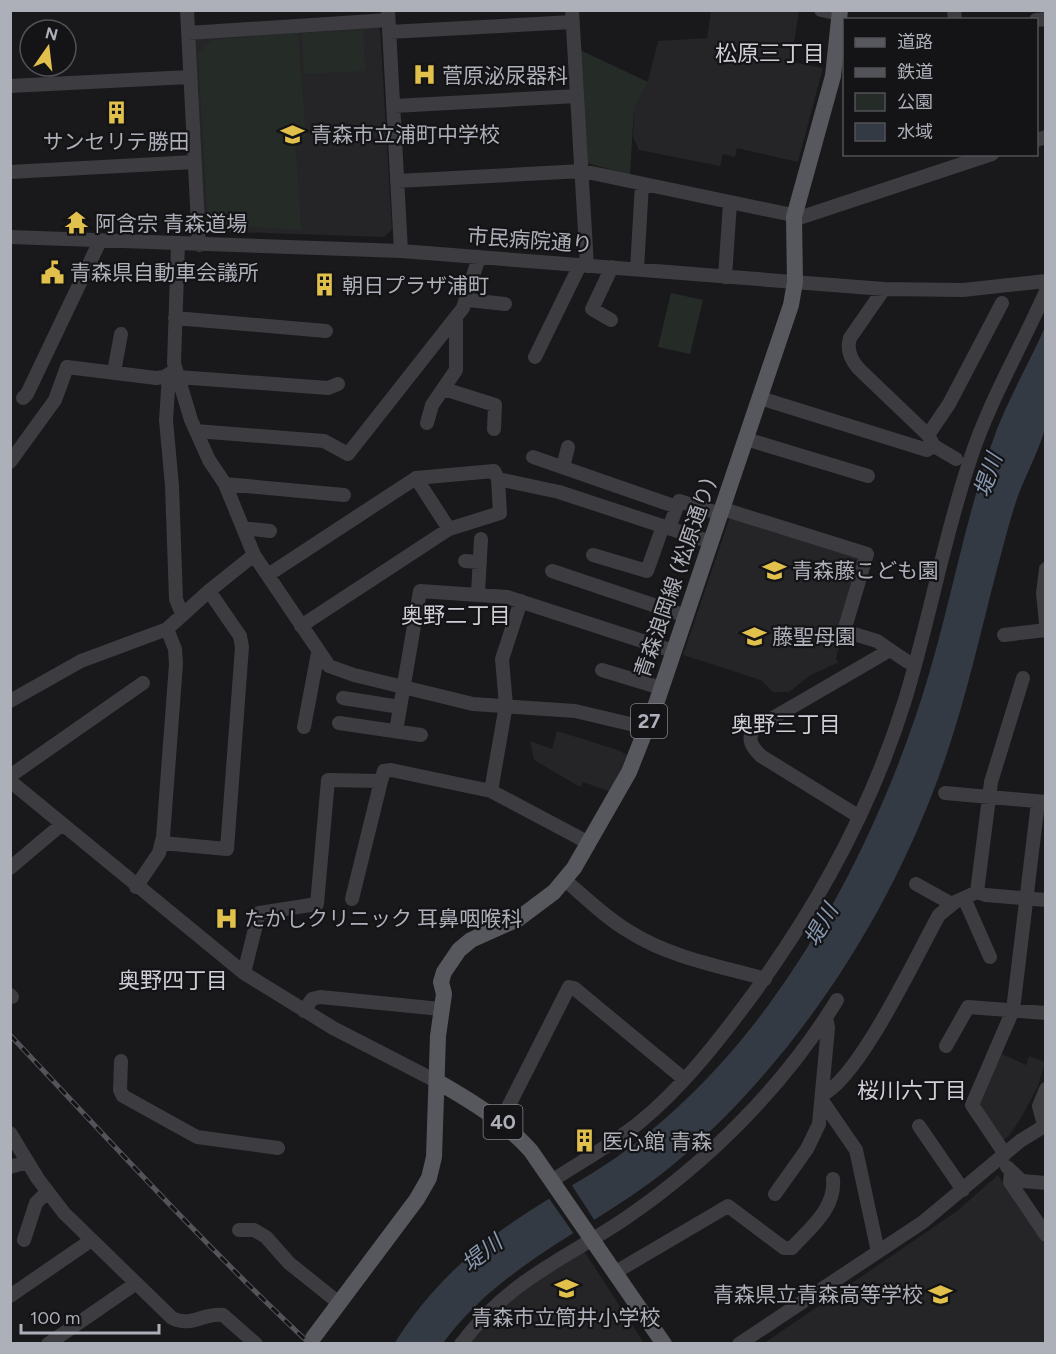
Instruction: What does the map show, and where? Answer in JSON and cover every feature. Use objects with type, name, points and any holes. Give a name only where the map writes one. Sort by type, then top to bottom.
[{"type":"main road","name":"青森浪岡線 (松原通り)","points":[[313,1338],[426,1184],[434,1157],[441,1009],[444,994],[441,982],[451,961],[471,940],[518,919],[554,892],[565,880],[629,772],[647,728],[781,340],[795,282],[794,217],[839,76],[840,12]]},
{"type":"main road","name":"40","points":[[438,1082],[501,1121],[531,1151],[664,1344]]},
{"type":"street","points":[[187,10],[199,245]]},
{"type":"street","points":[[821,10],[840,12]]},
{"type":"street","points":[[188,33],[389,21],[573,16],[582,171],[583,265],[535,357]]},
{"type":"street","points":[[389,21],[401,251]]},
{"type":"street","points":[[10,86],[189,77]]},
{"type":"street","points":[[394,106],[577,96]]},
{"type":"street","points":[[397,181],[582,171],[794,217],[821,212],[986,156]]},
{"type":"street","points":[[10,172],[194,162]]},
{"type":"street","points":[[637,269],[642,184]]},
{"type":"street","points":[[725,277],[730,203]]},
{"type":"street","name":"市民病院通り","points":[[10,237],[401,251],[884,289],[963,290],[1046,280]]},
{"type":"street","points":[[23,398],[27,394],[100,241]]},
{"type":"street","points":[[177,244],[174,374],[166,420],[172,486],[176,604],[182,614]]},
{"type":"street","points":[[196,431],[324,441],[348,454],[468,300],[479,257]]},
{"type":"street","points":[[611,320],[592,309],[612,267]]},
{"type":"street","points":[[884,289],[850,338],[848,347],[859,369],[931,441],[956,459]]},
{"type":"street","points":[[554,1182],[640,1122],[713,1048],[765,979],[809,913],[858,816],[904,703],[969,463],[991,406],[1046,291]]},
{"type":"street","points":[[468,300],[505,304]]},
{"type":"street","points":[[760,398],[927,450],[1002,303]]},
{"type":"street","points":[[427,423],[432,405],[456,370],[456,317]]},
{"type":"street","points":[[175,318],[326,331]]},
{"type":"street","points":[[114,372],[121,334]]},
{"type":"street","points":[[10,462],[55,400],[67,367],[156,378],[174,374],[328,388],[338,384]]},
{"type":"street","points":[[174,374],[196,431],[225,484],[254,555],[329,666],[339,671],[465,702],[575,711],[647,728]]},
{"type":"street","points":[[444,389],[495,405],[494,429]]},
{"type":"street","points":[[746,439],[868,476]]},
{"type":"street","points":[[563,467],[568,447]]},
{"type":"street","points":[[533,457],[677,507]]},
{"type":"street","points":[[268,575],[416,478],[494,471],[498,478],[500,513],[449,529],[301,626]]},
{"type":"street","points":[[416,478],[449,529]]},
{"type":"street","points":[[498,478],[600,505],[711,542]]},
{"type":"street","points":[[600,505],[607,483]]},
{"type":"street","points":[[225,484],[344,495]]},
{"type":"street","points":[[593,555],[647,571],[666,527],[681,501],[867,554],[844,631],[877,641],[908,662]]},
{"type":"street","points":[[243,528],[270,531]]},
{"type":"street","points":[[478,593],[482,539]]},
{"type":"street","points":[[10,701],[81,661],[167,629],[254,555]]},
{"type":"street","points":[[465,561],[480,562]]},
{"type":"street","points":[[1045,616],[1046,569]]},
{"type":"street","points":[[552,571],[686,616]]},
{"type":"street","points":[[162,843],[227,849],[242,647],[240,636],[209,591]]},
{"type":"street","points":[[396,731],[405,686],[418,591],[478,593],[521,601],[673,651]]},
{"type":"street","points":[[491,791],[506,705],[502,659],[521,601]]},
{"type":"street","points":[[136,887],[159,853],[162,843],[176,664],[175,649],[167,629]]},
{"type":"street","points":[[1004,635],[1046,630]]},
{"type":"street","points":[[858,816],[761,756],[751,746],[751,734],[765,722],[890,650]]},
{"type":"street","points":[[304,727],[318,652]]},
{"type":"street","points":[[602,670],[661,688]]},
{"type":"street","points":[[977,892],[989,797],[1023,678]]},
{"type":"street","points":[[10,776],[143,683]]},
{"type":"street","points":[[343,698],[400,706]]},
{"type":"street","points":[[339,723],[421,735]]},
{"type":"street","points":[[352,899],[384,771],[391,770],[491,791],[589,843]]},
{"type":"street","points":[[244,973],[259,913],[317,904],[328,780],[381,781]]},
{"type":"street","points":[[10,781],[136,887],[244,973],[304,1011],[438,1082]]},
{"type":"street","points":[[945,793],[1042,802],[1012,1010],[972,1105],[1011,1172],[1022,1181],[1046,1184]]},
{"type":"street","points":[[10,868],[61,825]]},
{"type":"street","points":[[565,880],[604,914],[641,938],[679,953],[765,979]]},
{"type":"street","points":[[916,884],[958,901],[990,957]]},
{"type":"street","points":[[822,1099],[855,1065],[939,915],[958,901],[977,892],[986,895],[1046,900]]},
{"type":"street","points":[[501,1121],[568,987],[574,988],[684,1078]]},
{"type":"street","points":[[304,1011],[312,999],[320,997],[441,1009]]},
{"type":"street","points":[[461,1344],[487,1313],[518,1285],[662,1193],[718,1144],[771,1087],[837,1000]]},
{"type":"street","points":[[946,1046],[966,1008],[1046,1013]]},
{"type":"street","points":[[775,1194],[813,1139],[822,1099],[828,1028],[826,1017]]},
{"type":"street","points":[[121,1061],[120,1090],[123,1096],[189,1135],[278,1148]]},
{"type":"street","points":[[739,1344],[878,1252],[963,1190],[1002,1156],[1045,1125],[1039,1106],[1046,1089]]},
{"type":"street","points":[[822,1099],[856,1150],[878,1252]]},
{"type":"street","points":[[919,1126],[963,1190]]},
{"type":"street","points":[[10,1133],[47,1192],[90,1241],[135,1284],[180,1322],[194,1322],[211,1316],[223,1315],[256,1344]]},
{"type":"street","points":[[10,1167],[28,1162]]},
{"type":"street","points":[[1011,1172],[1010,1182],[1046,1235]]},
{"type":"street","points":[[614,1273],[728,1206],[784,1248],[792,1248],[826,1210],[834,1191],[833,1179]]},
{"type":"street","points":[[24,1240],[36,1203],[47,1192]]},
{"type":"street","points":[[239,1230],[254,1230],[266,1237],[289,1263],[339,1303]]},
{"type":"street","points":[[10,1296],[90,1241]]},
{"type":"street","points":[[48,1344],[135,1284]]},
{"type":"shaded area","points":[[711,11],[799,11],[791,62],[823,68],[798,162],[737,148],[735,157],[723,154],[720,166],[639,150],[633,137],[634,107],[648,81],[658,41],[707,38]]},
{"type":"shaded area","name":"青森市立浦町中学校","points":[[377,23],[380,28],[392,229],[384,237],[208,231],[204,228],[193,39]]},
{"type":"shaded area","points":[[730,517],[862,559],[836,659],[839,662],[811,675],[789,692],[773,692],[761,680],[683,655]]},
{"type":"shaded area","points":[[557,731],[618,750],[627,755],[611,792],[583,782],[580,787],[534,760],[530,741],[552,749]]},
{"type":"shaded area","points":[[998,1052],[1026,1065],[1029,1056],[1045,1062],[1038,1086],[1021,1118],[1008,1137],[1002,1140],[976,1102]]},
{"type":"shaded area","name":"青森県立青森高等学校","points":[[998,1175],[1045,1245],[1045,1343],[763,1344],[957,1211]]},
{"type":"shaded area","name":"青森市立筒井小学校","points":[[582,1248],[644,1343],[468,1344],[509,1301]]},
{"type":"green space","points":[[363,30],[365,71],[304,74],[302,33]]},
{"type":"green space","points":[[298,33],[306,137],[295,139],[301,230],[208,224],[198,55],[211,40]]},
{"type":"green space","points":[[580,50],[648,82],[634,107],[630,175],[587,163]]},
{"type":"green space","points":[[671,293],[703,300],[690,354],[658,347]]},
{"type":"water","name":"堤川","points":[[1045,327],[1045,427],[1012,515],[953,736],[924,815],[899,870],[871,924],[839,975],[804,1025],[766,1072],[725,1117],[681,1158],[620,1204],[557,1244],[496,1287],[468,1313],[443,1343],[394,1344],[433,1291],[481,1246],[528,1212],[617,1157],[679,1106],[717,1068],[751,1028],[791,972],[836,898],[875,821],[892,781],[931,666],[985,463],[1002,416]]},
{"type":"pier","points":[[571,1184],[595,1221],[574,1234],[548,1197]]},
{"type":"railway","points":[[10,1035],[195,1231],[310,1344]]},
{"type":"place","name":"菅原泌尿器科","points":[[424,75]]},
{"type":"place","name":"サンセリテ勝田","points":[[116,113]]},
{"type":"place","name":"青森市立浦町中学校","points":[[293,134]]},
{"type":"place","name":"阿含宗 青森道場","points":[[77,223]]},
{"type":"place","name":"青森県自動車会議所","points":[[52,272]]},
{"type":"place","name":"朝日プラザ浦町","points":[[324,285]]},
{"type":"place","name":"青森藤こども園","points":[[774,570]]},
{"type":"place","name":"藤聖母園","points":[[754,636]]},
{"type":"place","name":"たかしクリニック 耳鼻咽喉科","points":[[226,918]]},
{"type":"place","name":"医心館 青森","points":[[584,1141]]},
{"type":"place","name":"青森市立筒井小学校","points":[[566,1289]]},
{"type":"place","name":"青森県立青森高等学校","points":[[941,1294]]},
{"type":"district","name":"松原三丁目","points":[[770,53]]},
{"type":"district","name":"奥野二丁目","points":[[456,615]]},
{"type":"district","name":"奥野三丁目","points":[[786,724]]},
{"type":"district","name":"奥野四丁目","points":[[173,980]]},
{"type":"district","name":"桜川六丁目","points":[[912,1090]]}]
